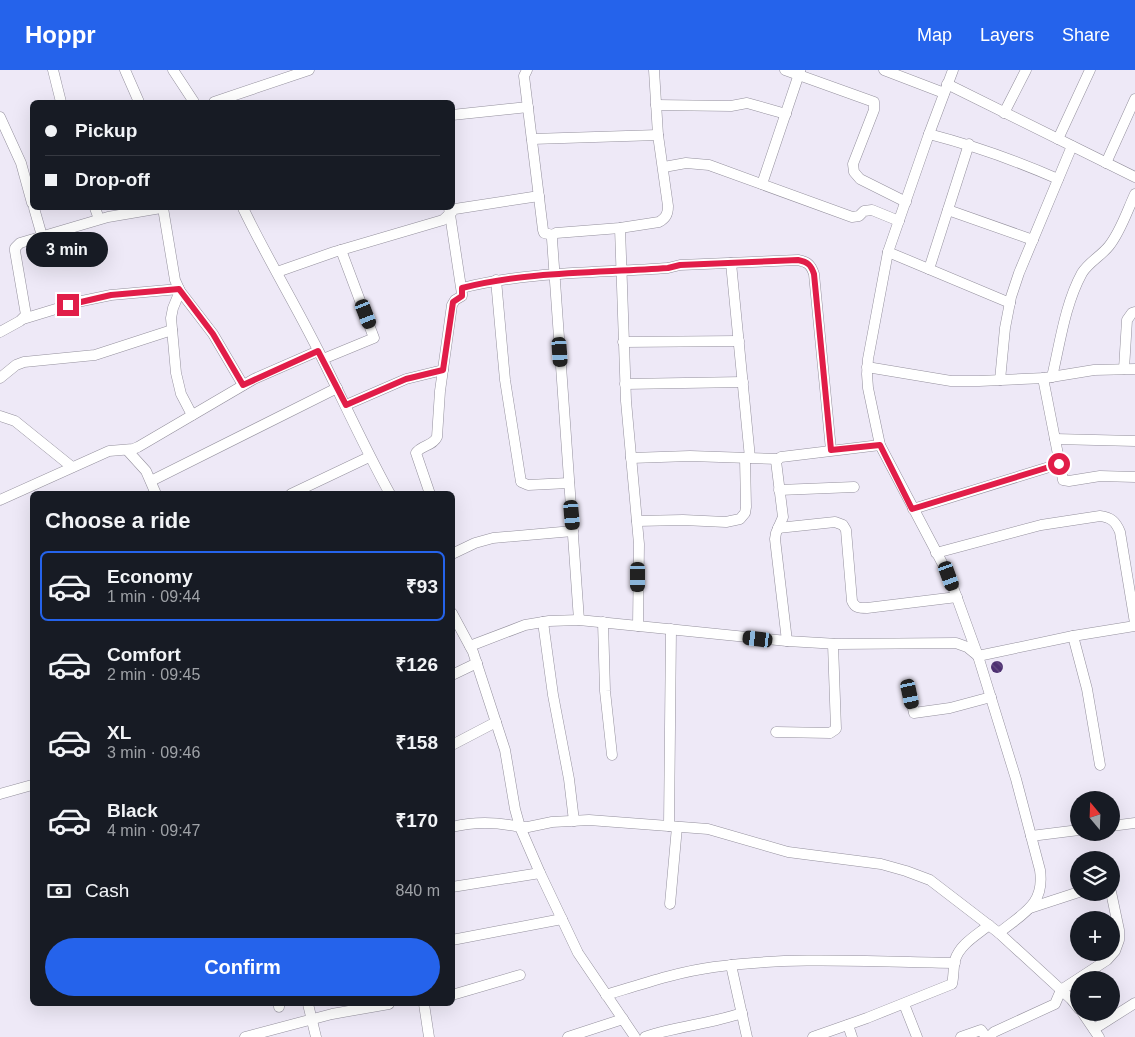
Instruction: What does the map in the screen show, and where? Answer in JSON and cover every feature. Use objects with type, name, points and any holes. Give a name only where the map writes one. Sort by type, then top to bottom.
[{"type":"street","points":[[53,70],[60,100]]},
{"type":"street","points":[[124,70],[138,100]]},
{"type":"street","points":[[173,70],[193,100]]},
{"type":"street","points":[[220,100],[297,72],[309,70]]},
{"type":"street","points":[[527,70],[524,76],[544,233],[553,235],[556,233],[620,228],[659,222],[668,212],[664,167],[658,135],[654,70]]},
{"type":"street","points":[[785,70],[799,73],[874,102],[874,110],[853,164],[854,172],[860,179],[906,202]]},
{"type":"street","points":[[884,70],[945,89],[1004,112],[1135,176]]},
{"type":"street","points":[[954,70],[945,89],[888,252],[867,367],[868,388],[880,445],[912,509],[949,576],[957,597],[991,697],[1031,836],[1042,882],[1040,893],[1029,908],[999,932]]},
{"type":"street","points":[[1004,112],[1026,70]]},
{"type":"street","points":[[1058,139],[1090,70]]},
{"type":"street","points":[[762,184],[799,73]]},
{"type":"street","points":[[1106,162],[1135,99]]},
{"type":"street","points":[[656,105],[731,106],[747,103],[786,114]]},
{"type":"street","points":[[455,115],[528,107]]},
{"type":"street","points":[[0,117],[21,163],[30,195]]},
{"type":"street","points":[[929,134],[968,144],[1017,161],[1058,179]]},
{"type":"street","points":[[532,139],[658,135]]},
{"type":"street","points":[[929,269],[968,144]]},
{"type":"street","points":[[1000,380],[1010,303],[1019,273],[1072,146]]},
{"type":"street","points":[[664,167],[697,163],[720,168],[852,217],[859,216],[864,211],[872,210],[899,221]]},
{"type":"street","points":[[1135,194],[1114,239],[1084,271],[1078,283],[1048,377],[1054,439],[1062,477],[1066,481],[1100,476],[1135,477]]},
{"type":"street","points":[[455,209],[539,196]]},
{"type":"street","points":[[35,210],[42,236]]},
{"type":"street","points":[[96,210],[99,219]]},
{"type":"street","points":[[24,319],[27,310],[15,248],[20,243],[99,219],[151,210]]},
{"type":"street","points":[[162,210],[175,280],[179,290],[213,334],[243,385]]},
{"type":"street","points":[[244,210],[321,355],[369,457],[388,491]]},
{"type":"street","points":[[277,272],[341,250],[443,220],[449,210]]},
{"type":"street","points":[[429,491],[416,453],[420,449],[432,444],[437,437],[440,390],[453,302],[462,296],[449,210]]},
{"type":"street","points":[[948,210],[1033,240]]},
{"type":"street","points":[[620,228],[625,384],[639,544],[638,626]]},
{"type":"street","points":[[553,235],[554,274],[579,620]]},
{"type":"street","points":[[0,500],[109,451],[138,447],[243,385],[321,355],[374,338],[341,250]]},
{"type":"street","points":[[888,252],[1010,303]]},
{"type":"street","points":[[462,288],[496,280],[554,274],[621,272],[668,268],[680,265],[798,260],[806,262],[811,266],[814,274],[831,450]]},
{"type":"street","points":[[637,521],[683,520],[726,522],[740,519],[746,508],[747,458],[731,263]]},
{"type":"street","points":[[496,280],[505,380],[521,482],[528,485],[569,483]]},
{"type":"street","points":[[0,332],[24,319],[82,301],[111,295],[179,290]]},
{"type":"street","points":[[179,290],[173,308],[172,330],[178,385],[192,415]]},
{"type":"street","points":[[1124,369],[1127,320],[1135,312]]},
{"type":"street","points":[[0,378],[16,365],[24,362],[95,355],[172,330]]},
{"type":"street","points":[[623,342],[738,341]]},
{"type":"street","points":[[867,367],[951,381],[1048,377],[1094,370],[1135,369]]},
{"type":"street","points":[[346,405],[406,379],[443,370]]},
{"type":"street","points":[[625,384],[742,382]]},
{"type":"street","points":[[151,481],[337,388]]},
{"type":"street","points":[[0,416],[15,421],[72,468]]},
{"type":"street","points":[[1054,439],[1135,441]]},
{"type":"street","points":[[631,458],[690,456],[778,459],[831,450],[880,445]]},
{"type":"street","points":[[127,450],[146,471],[155,491]]},
{"type":"street","points":[[297,491],[369,457]]},
{"type":"street","points":[[778,459],[775,464],[783,517],[775,539],[787,641]]},
{"type":"street","points":[[912,509],[1059,464]]},
{"type":"street","points":[[779,490],[854,487]]},
{"type":"street","points":[[470,646],[525,625],[579,620],[833,644],[956,643],[978,656],[1135,624],[1120,532],[1117,524],[1107,517],[1100,516],[1041,525],[936,553]]},
{"type":"street","points":[[778,528],[835,522],[843,525],[846,530],[852,601],[859,608],[957,597]]},
{"type":"street","points":[[455,553],[493,538],[573,531]]},
{"type":"street","points":[[455,618],[470,646],[505,750],[514,809],[520,827],[578,953],[635,1037]]},
{"type":"street","points":[[543,622],[553,696],[569,779],[574,820]]},
{"type":"street","points":[[603,622],[605,691],[612,755]]},
{"type":"street","points":[[670,904],[673,826],[671,629]]},
{"type":"street","points":[[1073,636],[1086,689],[1100,765]]},
{"type":"street","points":[[776,732],[830,733],[836,729],[833,644]]},
{"type":"street","points":[[455,674],[476,663]]},
{"type":"street","points":[[910,694],[914,713],[950,708],[991,697]]},
{"type":"street","points":[[455,743],[496,722]]},
{"type":"street","points":[[0,794],[30,786]]},
{"type":"street","points":[[455,827],[496,822],[528,827],[574,820],[708,829],[788,852],[881,864],[906,871],[930,880],[999,932],[1070,1000]]},
{"type":"street","points":[[1120,825],[1135,823]]},
{"type":"street","points":[[1031,836],[1070,831]]},
{"type":"street","points":[[455,887],[540,873]]},
{"type":"street","points":[[1029,908],[1070,895]]},
{"type":"street","points":[[961,1037],[981,1030],[988,1037],[994,1032],[1055,1004],[1061,990],[1107,960],[1115,952],[1119,940],[1119,930],[1113,901]]},
{"type":"street","points":[[455,939],[562,919]]},
{"type":"street","points":[[813,1037],[904,1004],[952,984],[958,952],[962,946],[989,925]]},
{"type":"street","points":[[606,995],[684,973],[731,965],[805,961],[955,963]]},
{"type":"street","points":[[731,965],[747,1037]]},
{"type":"street","points":[[455,994],[520,976]]},
{"type":"street","points":[[1088,1021],[1097,1033],[1135,1003]]},
{"type":"street","points":[[904,1004],[918,1037]]},
{"type":"street","points":[[308,1006],[316,1037]]},
{"type":"street","points":[[245,1037],[351,1010],[376,1006]]},
{"type":"street","points":[[424,1006],[429,1037]]},
{"type":"street","points":[[645,1037],[666,1030],[720,1021],[742,1013]]},
{"type":"street","points":[[568,1037],[623,1019]]},
{"type":"street","points":[[848,1025],[852,1037]]},
{"type":"building","points":[[995,661],[999,661],[1003,667],[999,673],[995,673],[991,669],[991,665]]},
{"type":"route","points":[[68,305],[111,295],[179,289],[213,334],[243,385],[318,351],[346,405],[406,379],[428,372],[443,370],[453,302],[462,296],[462,288],[508,278],[554,274],[621,272],[668,268],[680,265],[798,260],[806,262],[811,266],[814,274],[831,450],[880,445],[912,509],[1059,464]]}]
